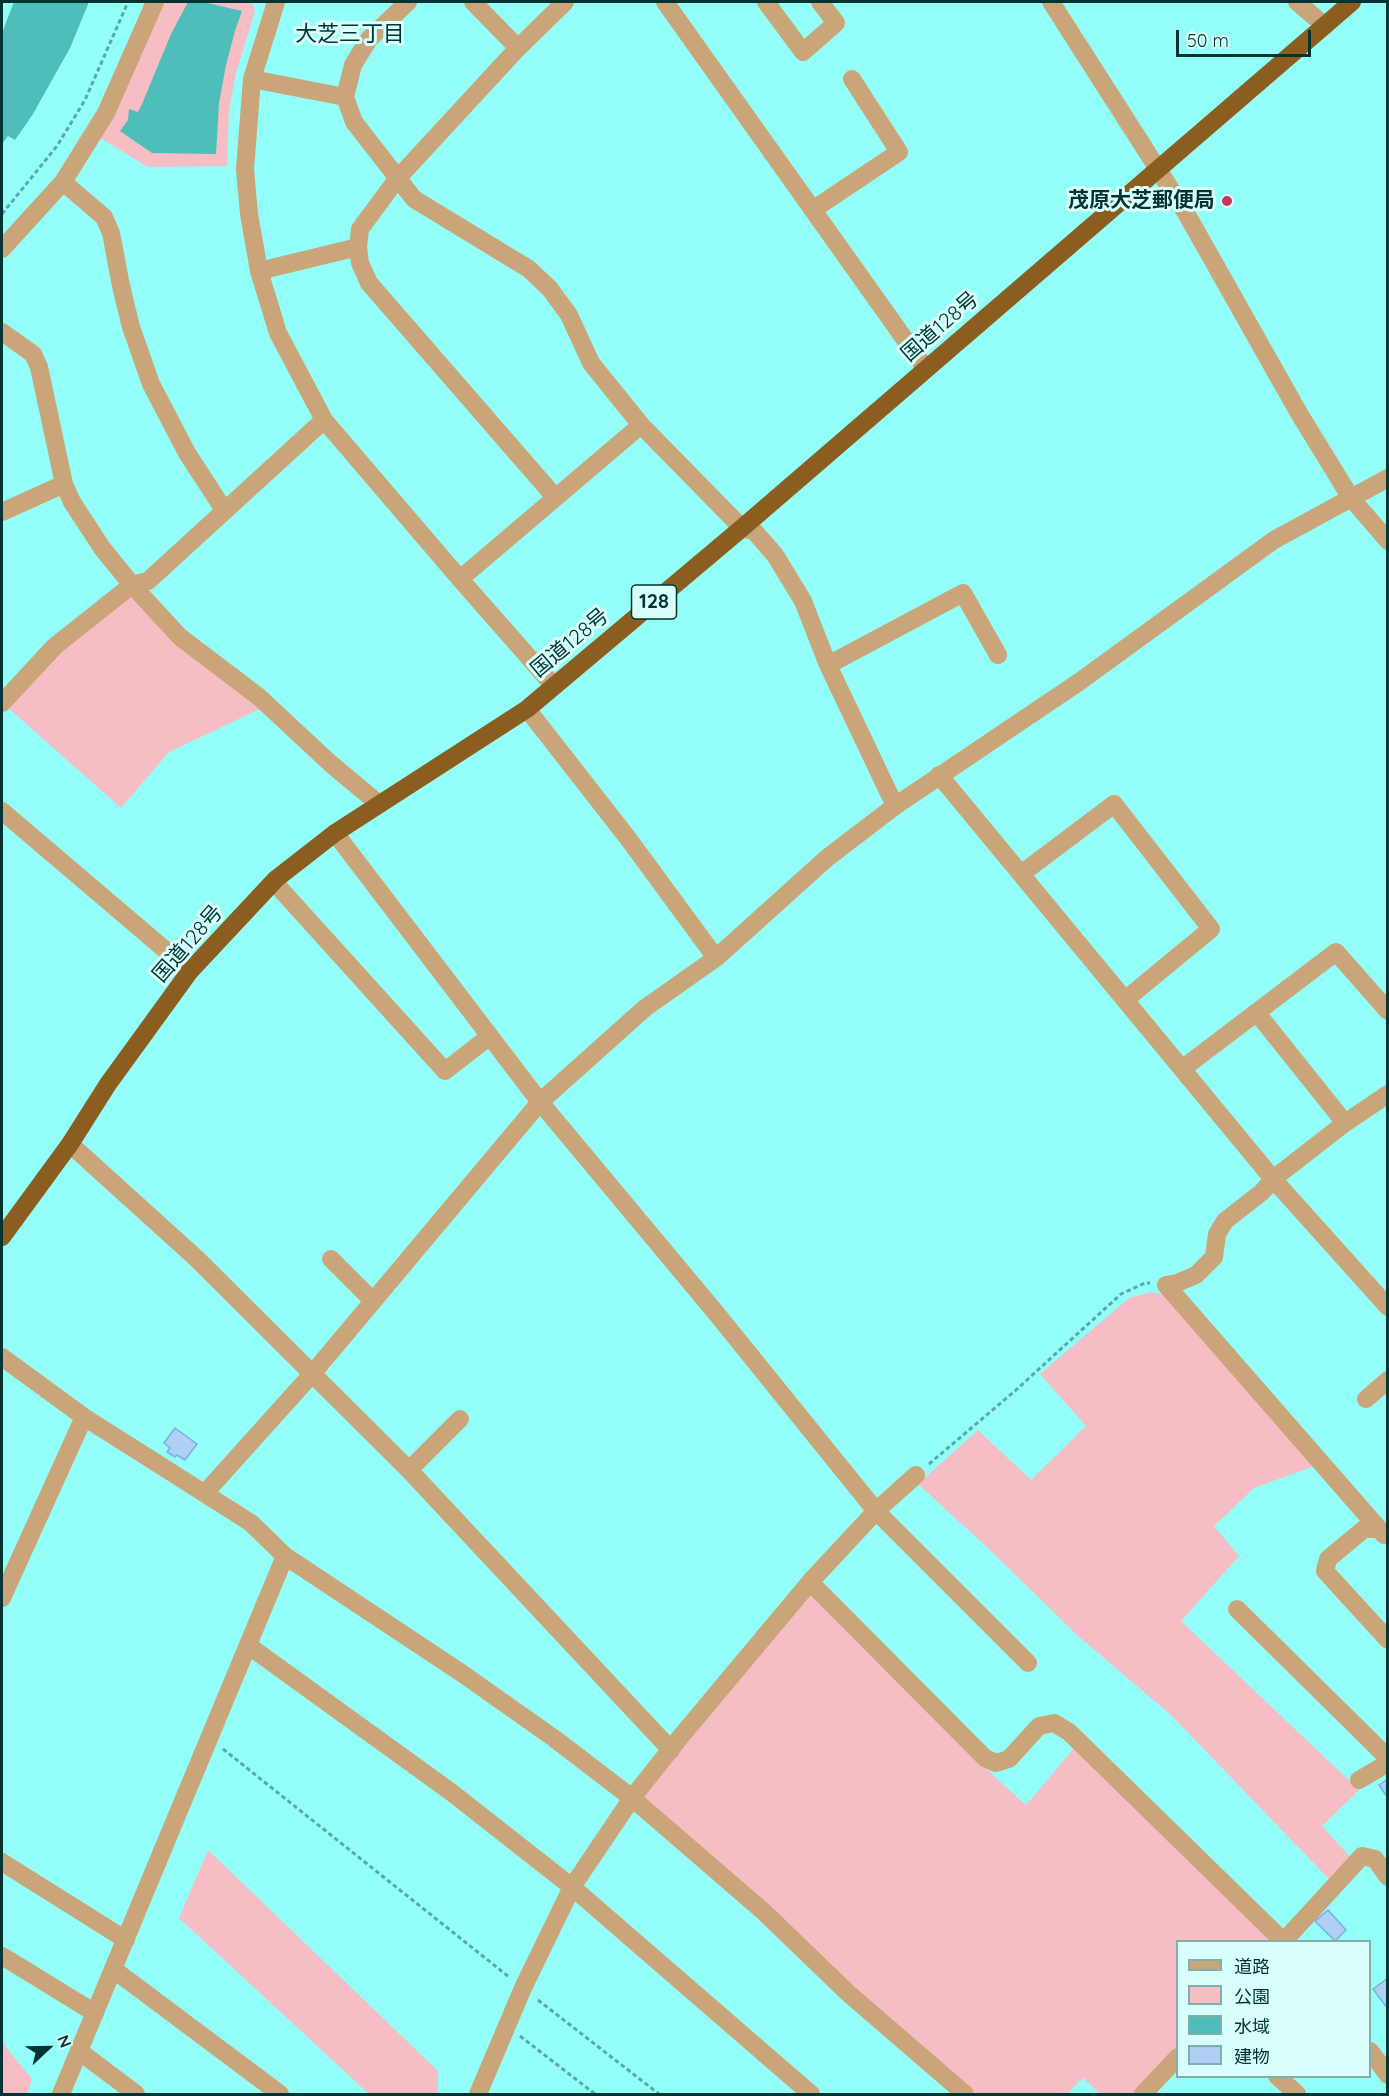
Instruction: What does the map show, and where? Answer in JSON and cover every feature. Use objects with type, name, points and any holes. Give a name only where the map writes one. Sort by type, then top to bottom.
[{"type":"highway","name":"国道128号","points":[[2,1237],[70,1144],[108,1084],[190,971],[274,882],[335,832],[527,710],[742,528],[1352,2]]},
{"type":"street","points":[[2,249],[63,182],[106,114],[155,2]]},
{"type":"street","points":[[276,2],[252,79],[245,169],[249,214],[259,271],[278,333],[324,420],[554,686]]},
{"type":"street","points":[[408,2],[369,39],[353,64],[345,97],[354,122],[414,199],[529,270],[550,288],[569,315],[591,363],[641,425],[742,528],[754,531],[775,555],[803,600],[828,665],[895,806]]},
{"type":"street","points":[[473,2],[518,48]]},
{"type":"street","points":[[555,497],[369,283],[360,263],[358,247],[360,229],[397,179],[518,48],[565,2]]},
{"type":"street","points":[[665,2],[926,369]]},
{"type":"street","points":[[766,2],[803,52],[836,23],[820,2]]},
{"type":"street","points":[[1051,2],[1186,213],[1300,415],[1351,498],[1388,541]]},
{"type":"street","points":[[1297,2],[1324,26]]},
{"type":"street","points":[[252,79],[345,97]]},
{"type":"street","points":[[814,209],[899,152],[852,79]]},
{"type":"street","points":[[63,182],[104,217],[111,233],[131,327],[151,384],[187,453],[224,510]]},
{"type":"street","points":[[259,271],[358,247]]},
{"type":"street","points":[[2,332],[33,354],[39,367],[64,483],[72,502],[102,548],[132,585],[180,637],[259,697],[331,764],[379,804]]},
{"type":"street","points":[[2,703],[55,646],[132,585],[148,581],[324,420]]},
{"type":"street","points":[[460,579],[641,425]]},
{"type":"street","points":[[206,1493],[312,1374],[540,1102],[645,1008],[716,958],[827,858],[895,806],[1079,682],[1274,540],[1388,478]]},
{"type":"street","points":[[2,512],[64,483]]},
{"type":"street","points":[[828,665],[963,593],[998,655]]},
{"type":"street","points":[[527,710],[627,837],[716,958]]},
{"type":"street","points":[[939,775],[1273,1179],[1388,1307]]},
{"type":"street","points":[[1021,874],[1114,804],[1211,929],[1125,1000]]},
{"type":"street","points":[[2,811],[190,971]]},
{"type":"street","points":[[335,832],[540,1102],[716,1313],[876,1511],[1028,1663]]},
{"type":"street","points":[[274,882],[445,1071],[489,1036]]},
{"type":"street","points":[[1182,1069],[1336,952],[1388,1011]]},
{"type":"street","points":[[1257,1013],[1345,1123]]},
{"type":"street","points":[[1166,1285],[1196,1275],[1214,1257],[1217,1234],[1225,1221],[1262,1192],[1273,1179],[1345,1123],[1388,1094]]},
{"type":"street","points":[[70,1144],[196,1258],[409,1470],[584,1660],[671,1750]]},
{"type":"street","points":[[331,1259],[373,1301]]},
{"type":"street","points":[[1166,1285],[1383,1534]]},
{"type":"street","points":[[2,1357],[84,1417],[251,1523],[285,1556],[555,1738],[633,1798],[764,1912],[848,1993],[965,2094]]},
{"type":"street","points":[[1366,1399],[1388,1380]]},
{"type":"street","points":[[2,1598],[84,1417]]},
{"type":"street","points":[[409,1470],[460,1419]]},
{"type":"street","points":[[478,2094],[523,1988],[572,1887],[633,1798],[810,1582],[876,1511],[916,1475]]},
{"type":"street","points":[[1383,1534],[1364,1529],[1328,1559],[1325,1571],[1388,1640]]},
{"type":"street","points":[[61,2094],[285,1556]]},
{"type":"street","points":[[810,1582],[985,1758],[996,1763],[1010,1759],[1039,1726],[1054,1724],[1069,1732],[1283,1940]]},
{"type":"street","points":[[1238,1609],[1388,1758]]},
{"type":"street","points":[[249,1646],[451,1792],[572,1887],[811,2094]]},
{"type":"street","points":[[1359,1780],[1388,1763]]},
{"type":"street","points":[[1285,1940],[1362,1856],[1376,1859],[1388,1876]]},
{"type":"street","points":[[2,1862],[126,1940]]},
{"type":"street","points":[[2,1956],[95,2013]]},
{"type":"street","points":[[114,1969],[280,2094]]},
{"type":"street","points":[[79,2051],[136,2094]]},
{"type":"street","points":[[1371,2052],[1388,2075]]},
{"type":"street","points":[[1143,2094],[1176,2059]]},
{"type":"street","points":[[1279,2078],[1297,2094]]},
{"type":"path","points":[[2,214],[57,146],[85,100],[128,2]]},
{"type":"path","points":[[916,1475],[1016,1390],[1121,1294],[1144,1283],[1166,1285]]},
{"type":"path","points":[[210,1739],[659,2094]]},
{"type":"path","points":[[507,2025],[595,2094]]},
{"type":"green space","points":[[164,2],[252,2],[255,11],[236,73],[229,109],[227,166],[148,167],[100,138],[117,107]]},
{"type":"green space","points":[[129,595],[262,708],[169,752],[121,808],[6,706],[59,647]]},
{"type":"green space","points":[[1151,1292],[1166,1295],[1314,1466],[1254,1488],[1214,1526],[1239,1556],[1181,1621],[1359,1790],[1322,1826],[1352,1859],[1329,1879],[1171,1715],[1078,1636],[918,1484],[978,1430],[1031,1480],[1086,1426],[1040,1374],[1129,1298]]},
{"type":"green space","points":[[807,1595],[813,1595],[997,1779],[1026,1805],[1075,1747],[1270,1940],[1176,1940],[1176,2048],[1134,2094],[1100,2094],[1083,2078],[1067,2094],[974,2094],[871,2005],[642,1798]]},
{"type":"green space","points":[[208,1850],[438,2071],[438,2094],[369,2094],[179,1918]]},
{"type":"green space","points":[[2,2029],[5,2046],[32,2079],[27,2094],[2,2094]]},
{"type":"water","points":[[14,2],[89,2],[70,48],[33,114],[15,140],[8,136],[2,144],[2,33]]},
{"type":"water","points":[[188,2],[203,2],[242,11],[226,65],[219,103],[216,154],[152,153],[120,131],[128,120],[129,109],[138,112],[171,34]]},
{"type":"building","points":[[175,1428],[197,1444],[185,1460],[167,1452],[170,1448],[164,1443]]},
{"type":"building","points":[[1388,1779],[1388,1798],[1379,1785]]},
{"type":"building","points":[[1328,1910],[1346,1930],[1334,1940],[1315,1921]]},
{"type":"building","points":[[1388,1978],[1388,2009],[1373,1989]]},
{"type":"place","name":"茂原大芝郵便局","points":[[1227,201]]},
{"type":"district","name":"大芝三丁目","points":[[350,34]]}]
